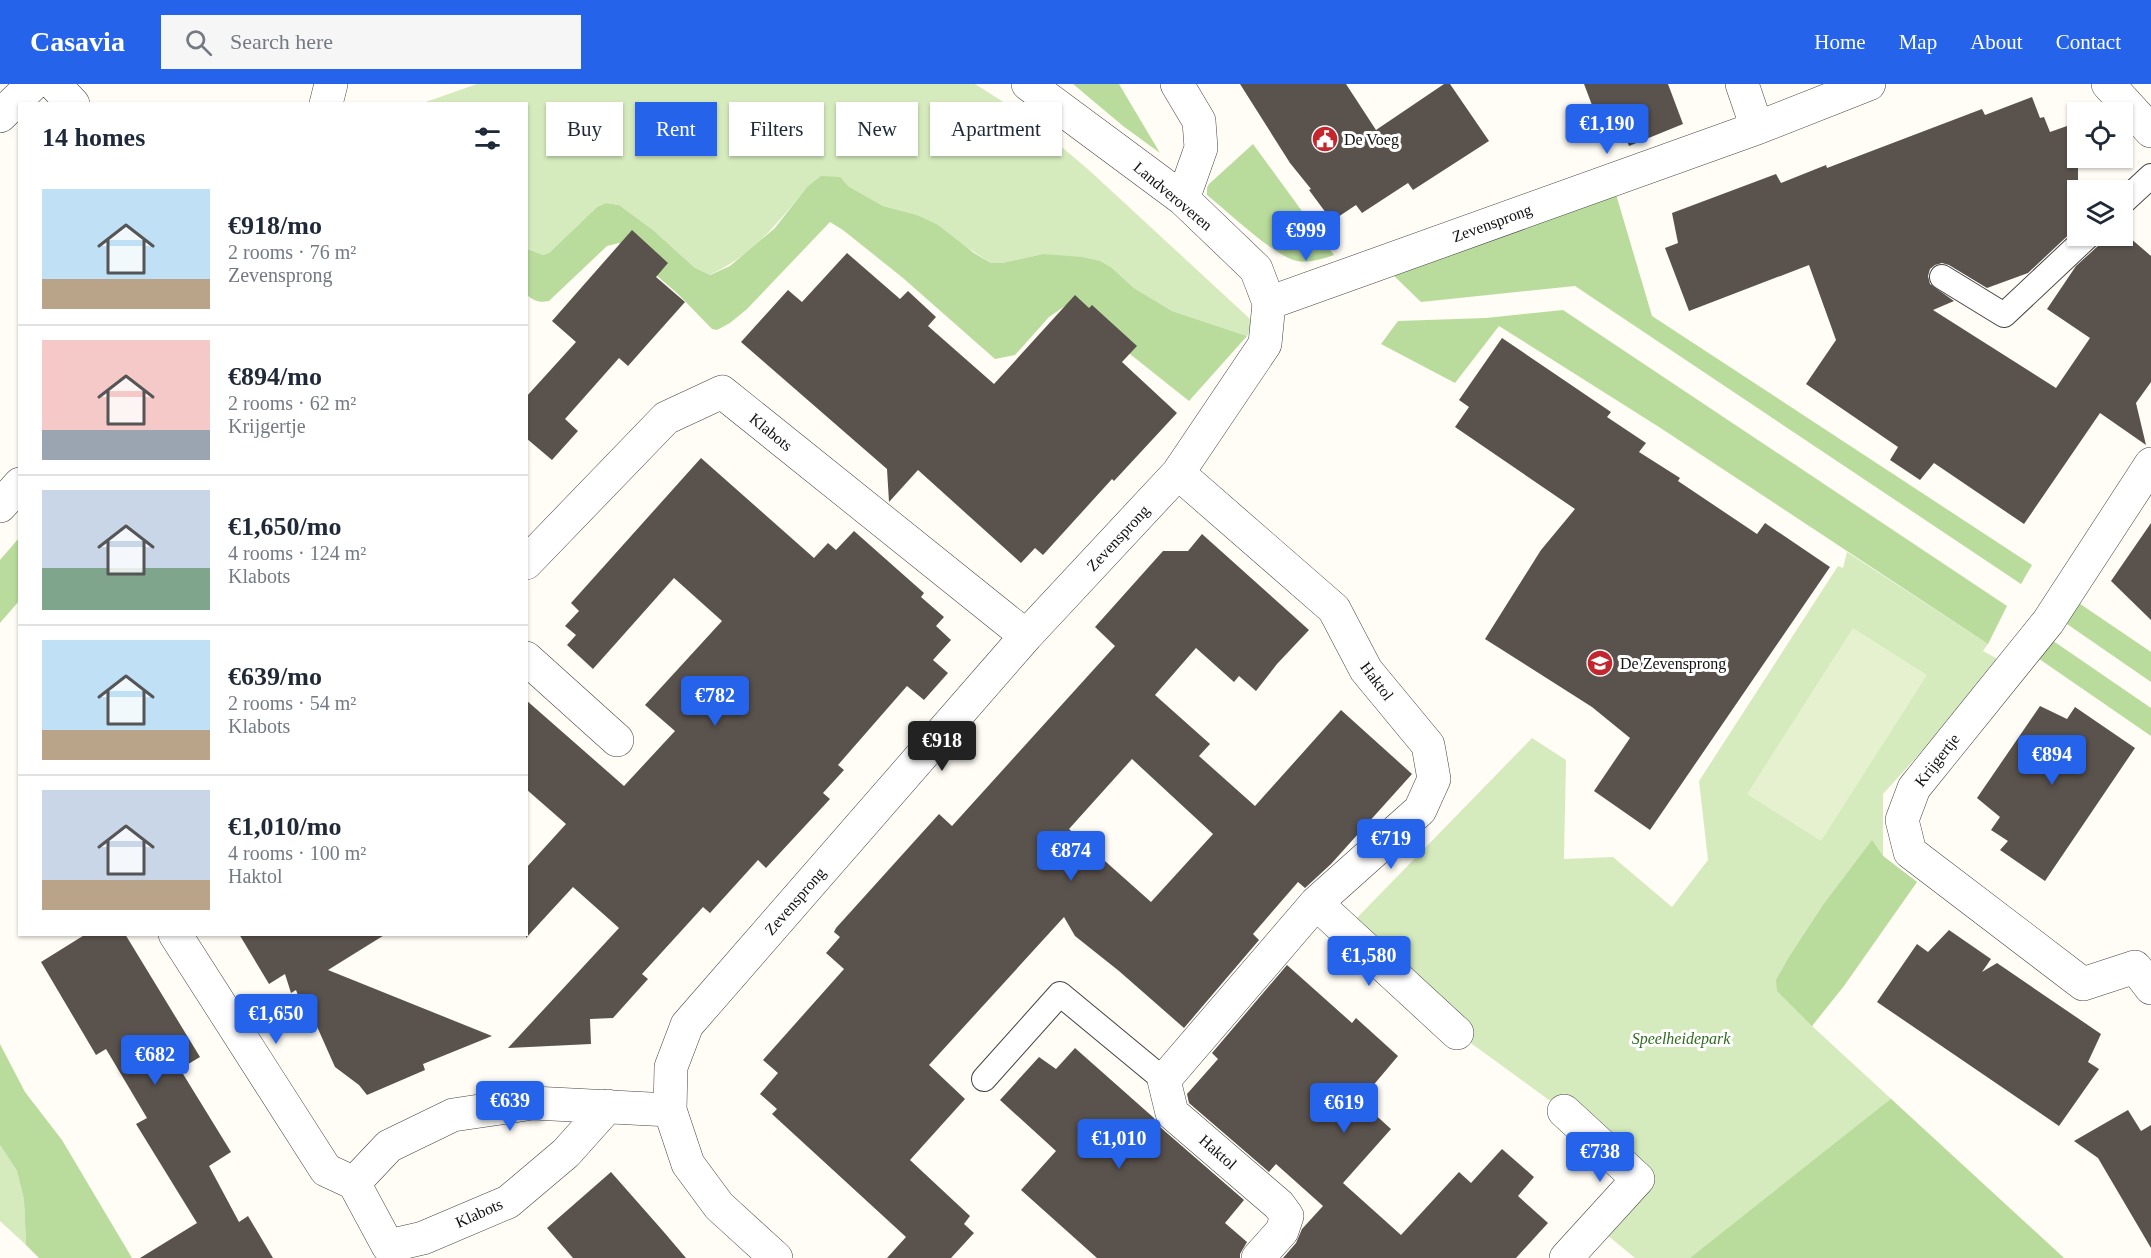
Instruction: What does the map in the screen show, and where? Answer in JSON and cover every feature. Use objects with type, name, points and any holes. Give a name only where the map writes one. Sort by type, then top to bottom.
[{"type":"street","points":[[0,116],[33,84]]},
{"type":"street","points":[[54,84],[71,102]]},
{"type":"street","points":[[326,102],[331,84]]},
{"type":"street","points":[[349,102],[353,84]]},
{"type":"street","name":"Landveroveren","points":[[1028,84],[1183,199],[1256,269],[1269,303]]},
{"type":"street","points":[[1177,84],[1199,121],[1202,148],[1183,199]]},
{"type":"street","points":[[1742,84],[1757,128]]},
{"type":"street","name":"Zevensprong","points":[[776,1258],[719,1206],[688,1164],[670,1110],[671,1067],[687,1025],[1026,636],[1178,473],[1265,344],[1269,303],[1757,128],[1869,84]]},
{"type":"street","points":[[2108,84],[2151,131]]},
{"type":"street","name":"Klabots","points":[[528,561],[666,418],[722,392],[1026,636]]},
{"type":"street","name":"Krijgertje","points":[[2151,464],[2048,622],[1914,788],[1902,820],[1910,852],[2083,984],[2135,967],[2151,988]]},
{"type":"street","name":"Haktol","points":[[1178,473],[1334,609],[1366,670],[1428,745],[1434,779],[1420,810],[1316,903],[1164,1080],[1172,1113],[1279,1205],[1287,1216],[1282,1231],[1258,1258]]},
{"type":"street","points":[[0,506],[18,486]]},
{"type":"street","points":[[528,660],[617,740]]},
{"type":"street","points":[[1316,903],[1457,1033]]},
{"type":"street","points":[[176,936],[326,1170],[354,1183],[389,1146],[453,1115],[533,1103],[670,1110]]},
{"type":"street","name":"Klabots","points":[[354,1183],[388,1246],[423,1238],[508,1202],[566,1153],[608,1106]]},
{"type":"street","points":[[1564,1111],[1638,1179],[1566,1258]]},
{"type":"lane","points":[[2133,193],[2151,176]]},
{"type":"lane","points":[[1941,277],[2004,315],[2077,246]]},
{"type":"lane","points":[[984,1079],[1060,994],[1164,1080]]},
{"type":"green space","points":[[477,84],[975,84],[1003,102],[930,102],[930,156],[1062,156],[1062,147],[1254,325],[1247,336],[1172,311],[1134,288],[1112,268],[1043,254],[1002,263],[991,263],[917,215],[883,206],[848,186],[807,187],[775,226],[751,248],[709,275],[695,268],[653,230],[619,205],[606,203],[597,207],[549,253],[543,255],[528,248],[528,102],[426,102]]},
{"type":"green space","points":[[1073,84],[1119,84],[1160,153],[1123,126]]},
{"type":"green space","points":[[1253,144],[1334,255],[1307,261],[1288,258],[1251,232],[1207,195],[1209,184]]},
{"type":"green space","points":[[821,176],[840,177],[848,186],[883,206],[917,215],[938,225],[991,263],[1002,263],[1043,254],[1100,261],[1112,268],[1134,288],[1172,311],[1247,336],[1189,401],[1086,319],[1065,306],[1049,317],[1015,355],[995,359],[903,278],[830,222],[747,309],[717,330],[712,329],[678,294],[619,243],[607,246],[549,301],[537,301],[528,296],[528,249],[543,255],[549,253],[597,207],[606,203],[619,205],[653,230],[695,268],[710,275],[730,266],[775,228],[807,187]]},
{"type":"green space","points":[[1613,184],[1652,316],[2032,565],[2021,584],[1575,286],[1421,302],[1389,271]]},
{"type":"green space","points":[[1563,310],[2007,606],[1988,644],[1659,427],[1499,326],[1455,383],[1381,344],[1398,321],[1486,318]]},
{"type":"green space","points":[[18,539],[18,602],[0,623],[0,560]]},
{"type":"green space","name":"Speelheidepark","points":[[1847,552],[1988,644],[1983,651],[2003,662],[1883,794],[1883,856],[1917,882],[1812,1026],[2064,1258],[1635,1258],[1601,1230],[1643,1179],[1564,1111],[1457,1033],[1350,925],[1532,738],[1566,760],[1564,859],[1613,857],[1672,907],[1708,860],[1699,781],[1838,566],[1843,568]]},
{"type":"green space","points":[[2067,595],[2151,652],[2151,682],[2054,615]]},
{"type":"green space","points":[[1853,628],[1927,675],[1821,841],[1747,794]]},
{"type":"green space","points":[[2046,636],[2151,708],[2151,736],[2032,654]]},
{"type":"green space","points":[[1872,840],[1883,856],[1917,882],[1844,986],[1812,1026],[1777,991],[1776,980],[1823,905]]},
{"type":"green space","points":[[0,1044],[25,1092],[62,1140],[132,1258],[39,1258],[26,1245],[24,1200],[17,1171],[0,1145]]},
{"type":"green space","points":[[1891,1099],[2064,1258],[1690,1258],[1873,1113]]},
{"type":"green space","points":[[0,1145],[17,1171],[24,1200],[26,1245],[0,1221]]},
{"type":"building","points":[[1240,84],[1346,84],[1376,130],[1444,84],[1450,84],[1489,141],[1413,190],[1408,183],[1362,213],[1356,205],[1332,221],[1290,163]]},
{"type":"building","points":[[1584,84],[1668,84],[1683,124],[1629,146],[1622,128],[1603,134]]},
{"type":"building","points":[[2032,97],[2040,118],[2044,117],[2050,132],[2067,126],[2067,168],[2078,168],[2078,180],[2067,180],[2067,236],[2028,273],[1987,288],[1949,265],[1942,263],[1935,265],[1930,269],[1928,276],[1930,284],[1954,301],[1933,310],[2056,388],[2090,338],[2047,309],[2076,266],[2098,246],[2133,246],[2133,240],[2151,256],[2151,382],[2136,403],[2146,445],[2100,413],[2024,524],[1934,463],[1920,480],[1890,460],[1898,447],[1806,384],[1836,340],[1809,265],[1689,311],[1665,248],[1678,243],[1672,213],[1776,174],[1781,183],[1826,165],[1827,168],[1982,109],[1985,115]]},
{"type":"building","points":[[632,230],[668,263],[656,277],[685,302],[628,366],[619,358],[565,419],[578,431],[552,460],[528,440],[528,395],[576,342],[552,321]]},
{"type":"building","points":[[847,253],[900,299],[908,291],[936,317],[928,326],[994,384],[1075,295],[1089,308],[1092,305],[1137,346],[1122,362],[1177,413],[1114,481],[1112,479],[1043,555],[1035,548],[1021,563],[918,470],[889,502],[887,469],[741,342],[788,290],[802,302]]},
{"type":"building","points":[[1502,338],[1611,412],[1607,417],[1646,443],[1639,452],[1680,478],[1678,481],[1757,534],[1765,523],[1830,567],[1650,830],[1594,791],[1630,738],[1592,707],[1485,639],[1541,550],[1575,509],[1455,427],[1469,407],[1459,400]]},
{"type":"building","points":[[701,458],[814,558],[828,543],[836,550],[854,531],[924,593],[921,597],[944,617],[936,626],[951,640],[933,660],[948,673],[924,700],[907,686],[838,765],[844,770],[823,793],[830,799],[766,868],[758,860],[710,913],[703,907],[642,974],[648,979],[613,1018],[590,1019],[591,1044],[508,1048],[619,928],[573,887],[528,936],[528,866],[566,824],[528,791],[528,702],[624,786],[675,731],[645,705],[722,621],[674,578],[593,669],[567,645],[576,635],[565,626],[579,611],[571,603]]},
{"type":"building","points":[[2151,523],[2151,620],[2111,581]]},
{"type":"building","points":[[1202,534],[1309,630],[1277,664],[1256,691],[1239,676],[1234,682],[1196,648],[1155,695],[1210,744],[1199,756],[1255,806],[1341,710],[1412,774],[1331,864],[1305,888],[1298,882],[1253,934],[1259,940],[1184,1028],[1075,936],[1064,917],[929,1065],[965,1099],[910,1160],[970,1216],[964,1224],[974,1233],[951,1258],[887,1258],[906,1237],[772,1114],[777,1109],[760,1094],[778,1073],[763,1060],[844,969],[826,953],[840,937],[834,932],[836,928],[939,814],[952,826],[1115,646],[1095,627],[1163,551],[1188,551]],"holes":[[[1132,759],[1213,834],[1151,902],[1069,829]]]},
{"type":"building","points":[[2040,706],[2067,719],[2075,707],[2135,748],[2045,881],[2000,850],[2008,841],[1991,830],[2000,817],[1977,798]]},
{"type":"building","points":[[1949,930],[1991,959],[1982,972],[1997,963],[2101,1034],[2088,1062],[2099,1069],[2059,1126],[1877,1002],[1917,944],[1928,952]]},
{"type":"building","points":[[83,936],[126,936],[200,1057],[180,1069],[231,1152],[209,1166],[239,1222],[248,1216],[273,1258],[140,1258],[197,1223],[136,1124],[147,1118],[106,1049],[96,1055],[41,962]]},
{"type":"building","points":[[240,936],[383,936],[328,970],[492,1036],[423,1064],[425,1070],[367,1095],[359,1085],[335,1067],[307,1004],[302,1006],[296,990],[291,993],[285,974],[269,984]]},
{"type":"building","points":[[1287,965],[1352,1023],[1356,1018],[1398,1056],[1360,1101],[1391,1129],[1343,1183],[1401,1235],[1459,1172],[1471,1183],[1502,1149],[1534,1177],[1518,1196],[1548,1223],[1516,1258],[1283,1258],[1296,1243],[1302,1229],[1323,1206],[1276,1164],[1269,1172],[1189,1103],[1187,1094],[1218,1059],[1212,1053]]},
{"type":"building","points":[[1075,1048],[1154,1118],[1160,1127],[1244,1200],[1225,1223],[1247,1242],[1240,1258],[1097,1258],[1021,1190],[1056,1151],[1000,1100],[1039,1057],[1056,1069]]},
{"type":"building","points":[[2128,1110],[2141,1131],[2151,1125],[2151,1248],[2098,1158],[2074,1141]]},
{"type":"building","points":[[611,1172],[686,1258],[573,1258],[547,1228]]},
{"type":"place","name":"De Voeg","points":[[1325,139]]},
{"type":"place","name":"De Zevensprong","points":[[1600,663]]}]
